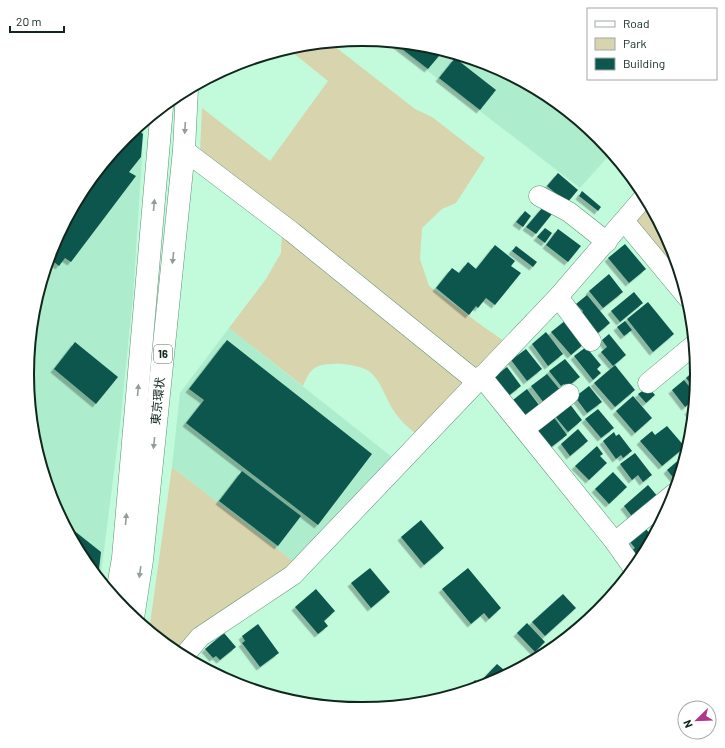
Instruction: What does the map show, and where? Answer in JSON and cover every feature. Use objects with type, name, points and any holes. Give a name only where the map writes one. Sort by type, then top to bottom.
[{"type":"highway","name":"東京環状","points":[[134,610],[142,560],[184,150],[187,97]]},
{"type":"highway","name":"東京環状","points":[[117,592],[123,558],[161,114]]},
{"type":"street","points":[[184,150],[292,232],[479,379],[524,429],[615,542],[631,564]]},
{"type":"street","points":[[539,196],[569,212],[607,242]]},
{"type":"street","points":[[188,652],[206,634],[293,575],[558,297],[641,200]]},
{"type":"street","points":[[624,221],[680,288]]},
{"type":"street","points":[[558,297],[591,341]]},
{"type":"street","points":[[648,383],[690,348]]},
{"type":"street","points":[[524,429],[569,394]]},
{"type":"street","points":[[615,542],[666,501]]},
{"type":"shaded area","points":[[397,47],[427,52],[468,63],[508,79],[562,113],[579,127],[608,156],[580,188]]},
{"type":"shaded area","points":[[144,129],[133,296],[120,425],[101,573],[89,557],[68,519],[51,480],[45,459],[40,438],[35,395],[34,374],[37,331],[40,310],[51,268],[78,210],[89,191],[102,174],[116,157]]},
{"type":"shaded area","points":[[229,328],[392,457],[294,562],[172,467],[180,393]]},
{"type":"green space","points":[[335,47],[415,109],[432,117],[485,158],[456,203],[442,209],[422,228],[420,259],[429,286],[504,341],[475,370],[262,201],[233,174],[200,153],[202,108],[270,161],[328,81],[293,53]]},
{"type":"green space","points":[[646,208],[666,248],[676,275],[637,228],[637,219]]},
{"type":"green space","points":[[282,231],[465,380],[415,433],[405,425],[397,415],[375,377],[367,370],[345,364],[331,364],[316,367],[310,372],[303,386],[229,328],[266,279],[281,253]]},
{"type":"green space","points":[[172,467],[294,562],[265,584],[214,615],[202,625],[181,648],[150,624]]},
{"type":"building","points":[[400,48],[440,55],[428,69]]},
{"type":"building","points":[[454,59],[496,90],[480,110],[439,78]]},
{"type":"building","points":[[141,132],[143,134],[141,157],[129,172],[136,176],[71,262],[65,258],[59,266],[54,262],[59,248],[89,191],[116,157]]},
{"type":"building","points":[[558,173],[578,190],[567,203],[547,186]]},
{"type":"building","points":[[582,191],[601,207],[598,211],[579,196]]},
{"type":"building","points":[[543,207],[552,214],[536,234],[526,227]]},
{"type":"building","points":[[525,211],[531,216],[523,227],[516,222]]},
{"type":"building","points":[[545,228],[552,233],[545,243],[537,237]]},
{"type":"building","points":[[558,229],[581,246],[568,262],[546,245]]},
{"type":"building","points":[[625,244],[646,269],[629,283],[608,258]]},
{"type":"building","points":[[495,245],[515,261],[511,266],[521,273],[495,305],[486,298],[478,308],[476,306],[469,315],[436,288],[452,268],[459,273],[468,262],[476,269]]},
{"type":"building","points":[[516,246],[537,262],[533,267],[512,251]]},
{"type":"building","points":[[609,274],[623,292],[603,308],[589,291]]},
{"type":"building","points":[[634,292],[643,303],[620,322],[611,311]]},
{"type":"building","points":[[587,295],[610,323],[597,334],[580,314],[583,311],[576,304]]},
{"type":"building","points":[[648,302],[674,334],[653,352],[627,319]]},
{"type":"building","points":[[566,320],[585,343],[571,355],[551,332]]},
{"type":"building","points":[[625,321],[632,330],[624,336],[617,327]]},
{"type":"building","points":[[546,332],[563,354],[548,366],[532,344]]},
{"type":"building","points":[[609,334],[626,355],[613,366],[601,352],[607,347],[602,340]]},
{"type":"building","points":[[227,340],[372,454],[318,525],[186,423],[204,400],[189,389]]},
{"type":"building","points":[[75,342],[118,377],[96,404],[54,369]]},
{"type":"building","points":[[586,347],[601,365],[597,369],[601,373],[593,380],[574,356]]},
{"type":"building","points":[[526,349],[542,369],[527,381],[511,360]]},
{"type":"building","points":[[565,359],[580,377],[567,387],[564,384],[561,386],[549,371]]},
{"type":"building","points":[[615,365],[635,390],[615,407],[594,383]]},
{"type":"building","points":[[507,367],[521,386],[507,397],[492,378]]},
{"type":"building","points":[[691,373],[691,384],[686,378]]},
{"type":"building","points":[[547,374],[561,391],[544,403],[531,386]]},
{"type":"building","points":[[684,380],[690,388],[689,404],[685,407],[672,390]]},
{"type":"building","points":[[589,386],[602,402],[587,413],[575,397]]},
{"type":"building","points":[[648,387],[655,395],[646,403],[638,394]]},
{"type":"building","points":[[527,389],[539,405],[525,415],[513,400]]},
{"type":"building","points":[[633,396],[652,418],[635,433],[616,411]]},
{"type":"building","points":[[569,403],[582,420],[568,432],[554,415]]},
{"type":"building","points":[[598,409],[614,428],[601,438],[585,419]]},
{"type":"building","points":[[553,416],[567,435],[550,448],[536,429]]},
{"type":"building","points":[[667,426],[683,445],[682,449],[662,466],[640,441],[652,431],[655,435]]},
{"type":"building","points":[[578,429],[588,441],[570,456],[561,444]]},
{"type":"building","points":[[614,432],[616,436],[619,434],[632,451],[623,458],[621,455],[616,459],[603,441]]},
{"type":"building","points":[[597,446],[603,454],[600,456],[607,463],[589,480],[575,466]]},
{"type":"building","points":[[635,453],[652,475],[643,482],[638,475],[632,480],[620,464]]},
{"type":"building","points":[[680,459],[674,479],[667,470]]},
{"type":"building","points":[[242,471],[301,516],[278,546],[219,501]]},
{"type":"building","points":[[613,472],[627,487],[609,504],[595,489]]},
{"type":"building","points":[[648,485],[659,498],[634,519],[624,506]]},
{"type":"building","points":[[421,520],[444,548],[424,565],[401,537]]},
{"type":"building","points":[[645,528],[650,533],[636,557],[631,551],[635,548],[630,542]]},
{"type":"building","points":[[74,531],[101,552],[99,570],[89,557]]},
{"type":"building","points":[[370,568],[390,592],[371,608],[351,583]]},
{"type":"building","points":[[468,568],[501,608],[489,619],[484,613],[471,624],[442,589]]},
{"type":"building","points":[[316,589],[335,611],[324,621],[328,626],[318,634],[295,607]]},
{"type":"building","points":[[563,594],[576,608],[545,636],[532,622]]},
{"type":"building","points":[[527,623],[545,642],[535,652],[517,633]]},
{"type":"building","points":[[258,624],[279,653],[260,667],[242,643],[245,641],[242,636]]},
{"type":"building","points":[[224,633],[236,647],[220,660],[216,656],[213,658],[205,649]]},
{"type":"building","points":[[497,664],[505,670],[488,677],[483,679]]}]
